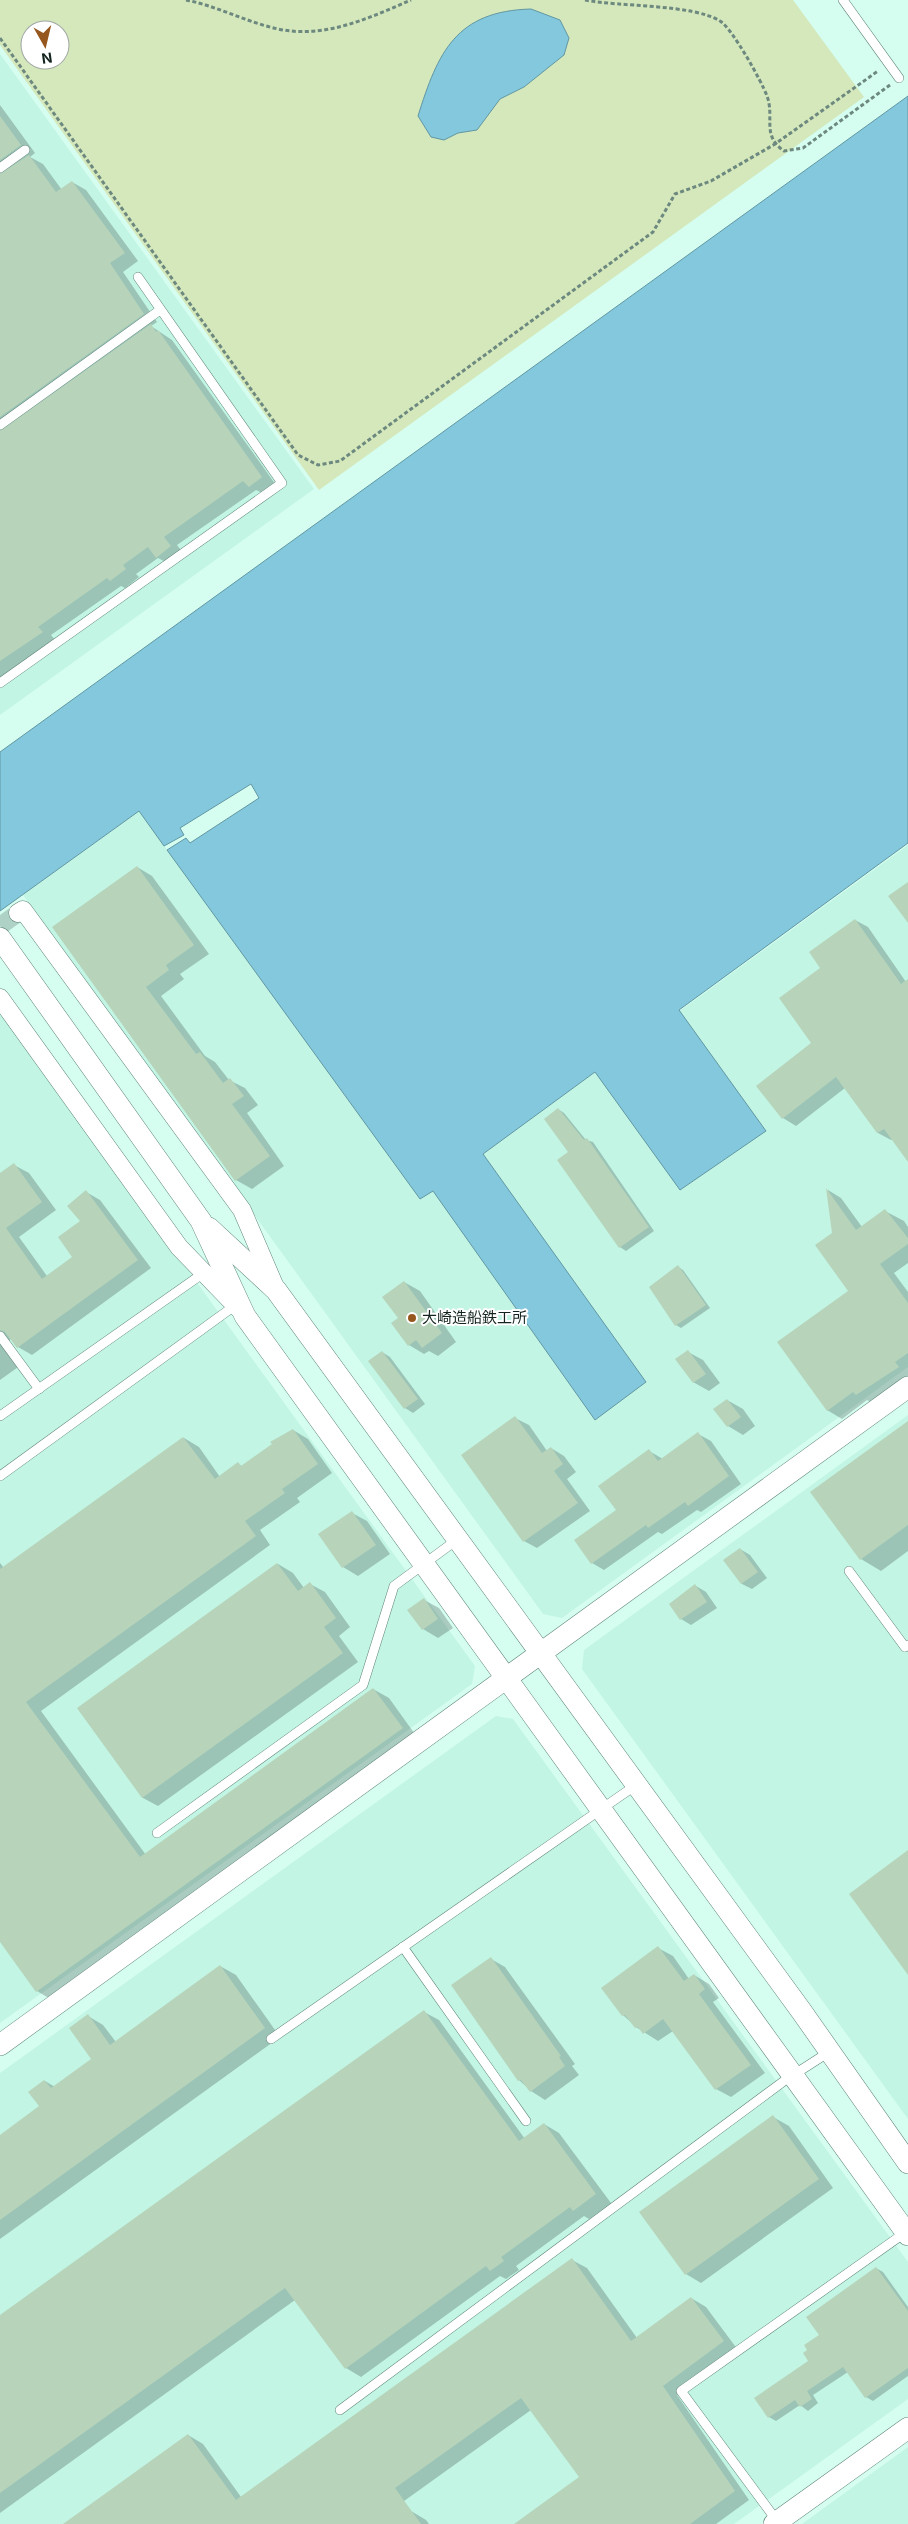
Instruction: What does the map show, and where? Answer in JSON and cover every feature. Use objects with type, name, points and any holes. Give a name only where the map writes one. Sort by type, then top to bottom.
[{"type":"street","points":[[18,913],[23,910],[242,1210],[276,1290],[637,1785],[908,2163]]},
{"type":"street","points":[[0,938],[201,1221],[240,1308],[907,2233]]},
{"type":"street","points":[[0,998],[179,1247],[219,1262],[276,1290]]},
{"type":"street","points":[[0,2045],[908,1387]]},
{"type":"street","points":[[775,2523],[908,2428]]},
{"type":"lane","points":[[843,0],[899,78]]},
{"type":"lane","points":[[0,168],[25,150]]},
{"type":"lane","points":[[0,684],[282,483],[138,278]]},
{"type":"lane","points":[[0,425],[160,310]]},
{"type":"lane","points":[[0,1416],[219,1262]]},
{"type":"lane","points":[[0,1476],[240,1308]]},
{"type":"lane","points":[[0,1336],[39,1388]]},
{"type":"lane","points":[[157,1834],[362,1685],[394,1586],[458,1539]]},
{"type":"lane","points":[[849,1571],[905,1647],[908,1645]]},
{"type":"lane","points":[[271,2039],[637,1785]]},
{"type":"lane","points":[[403,1947],[526,2121]]},
{"type":"lane","points":[[340,2410],[793,2075],[829,2051]]},
{"type":"lane","points":[[775,2523],[681,2391],[907,2233]]},
{"type":"path","points":[[186,0],[278,29],[313,32],[358,22],[411,0]]},
{"type":"path","points":[[585,0],[692,12],[721,22],[740,47],[768,97],[770,134],[775,144],[784,151],[803,148],[899,78]]},
{"type":"path","points":[[0,38],[298,455],[318,465],[340,461],[653,232],[675,194],[711,181],[775,144],[889,64]]},
{"type":"shaded area","points":[[0,0],[793,0],[864,97],[319,490],[0,45]]},
{"type":"shaded area","points":[[0,54],[314,489],[0,715]]},
{"type":"shaded area","points":[[139,811],[421,1199],[908,845],[908,1367],[562,1618],[543,1614],[23,895]]},
{"type":"shaded area","points":[[0,1011],[475,1666],[472,1684],[0,2023]]},
{"type":"shaded area","points":[[908,1415],[908,2119],[582,1669],[584,1650]]},
{"type":"shaded area","points":[[496,1716],[513,1719],[908,2262],[908,2399],[734,2524],[0,2524],[0,2073]]},
{"type":"shaded area","points":[[908,2447],[908,2524],[802,2524]]},
{"type":"water","points":[[531,9],[560,20],[569,38],[564,55],[524,87],[500,99],[477,130],[458,133],[444,140],[431,137],[418,116],[434,73],[454,39],[468,27],[485,18],[505,12]]},
{"type":"water","points":[[908,96],[908,843],[679,1010],[766,1131],[680,1190],[595,1072],[483,1154],[646,1382],[595,1420],[433,1191],[420,1199],[167,850],[186,838],[190,843],[259,798],[251,784],[180,828],[184,835],[164,846],[139,811],[0,911],[0,752]]},
{"type":"building","points":[[0,116],[21,145],[0,160]]},
{"type":"building","points":[[29,155],[56,192],[72,181],[125,253],[110,263],[144,314],[0,417],[0,174]]},
{"type":"building","points":[[151,324],[156,332],[158,330],[262,477],[249,487],[243,481],[164,537],[171,546],[156,558],[148,547],[123,565],[126,569],[110,581],[107,578],[38,627],[43,632],[0,661],[0,431]]},
{"type":"building","points":[[137,866],[194,945],[166,965],[169,970],[146,987],[196,1054],[200,1052],[223,1083],[230,1078],[244,1096],[232,1104],[270,1156],[235,1181],[52,927]]},
{"type":"building","points":[[908,882],[908,923],[888,896]]},
{"type":"building","points":[[855,919],[901,984],[908,979],[908,1162],[884,1129],[877,1133],[836,1077],[782,1119],[756,1086],[811,1043],[779,998],[820,968],[809,952]]},
{"type":"building","points":[[558,1108],[584,1140],[587,1138],[649,1227],[619,1248],[557,1160],[568,1152],[544,1119]]},
{"type":"building","points":[[14,1163],[42,1202],[6,1228],[42,1279],[72,1257],[58,1237],[80,1221],[67,1206],[86,1190],[138,1260],[17,1348],[5,1332],[0,1330],[0,1173]]},
{"type":"building","points":[[826,1188],[856,1230],[885,1209],[908,1238],[908,1244],[880,1264],[908,1303],[908,1353],[895,1362],[899,1367],[856,1395],[853,1392],[827,1411],[777,1342],[848,1291],[815,1245],[832,1233]]},
{"type":"building","points":[[678,1265],[706,1305],[675,1326],[649,1287]]},
{"type":"building","points":[[404,1281],[442,1333],[422,1348],[416,1340],[408,1346],[391,1323],[398,1318],[382,1297]]},
{"type":"building","points":[[688,1350],[706,1374],[693,1383],[675,1359]]},
{"type":"building","points":[[382,1351],[418,1399],[404,1409],[368,1361]]},
{"type":"building","points":[[727,1399],[741,1417],[727,1427],[713,1409]]},
{"type":"building","points":[[515,1416],[542,1453],[551,1447],[563,1464],[554,1471],[578,1503],[523,1542],[461,1455]]},
{"type":"building","points":[[908,1421],[908,1525],[860,1560],[810,1492]]},
{"type":"building","points":[[293,1429],[318,1464],[282,1489],[285,1493],[245,1521],[256,1536],[26,1702],[140,1857],[373,1688],[403,1728],[36,1992],[0,1942],[0,1569],[183,1437],[215,1479],[238,1462],[241,1466],[272,1444],[270,1442]]},
{"type":"building","points":[[698,1432],[729,1476],[688,1506],[685,1502],[648,1528],[646,1525],[591,1564],[574,1540],[616,1510],[598,1486],[649,1449],[658,1461]]},
{"type":"building","points":[[352,1511],[376,1545],[342,1568],[318,1534]]},
{"type":"building","points":[[740,1548],[758,1572],[741,1584],[723,1560]]},
{"type":"building","points":[[277,1563],[298,1591],[310,1582],[336,1618],[324,1627],[343,1653],[142,1798],[77,1708]]},
{"type":"building","points":[[695,1584],[707,1602],[680,1620],[669,1604]]},
{"type":"building","points":[[424,1598],[438,1619],[422,1630],[407,1610]]},
{"type":"building","points":[[908,1850],[908,1975],[849,1894]]},
{"type":"building","points":[[658,1946],[684,1981],[694,1974],[705,1989],[699,1994],[751,2065],[715,2090],[663,2019],[643,2034],[638,2027],[635,2028],[625,2015],[622,2016],[601,1988]]},
{"type":"building","points":[[491,1957],[561,2056],[559,2057],[565,2066],[530,2092],[521,2080],[518,2081],[451,1985]]},
{"type":"building","points":[[220,1965],[265,2028],[0,2220],[0,2135],[39,2106],[28,2092],[44,2080],[51,2088],[91,2059],[69,2028],[88,2014],[110,2045]]},
{"type":"building","points":[[424,2010],[519,2141],[544,2123],[596,2194],[573,2211],[570,2207],[501,2257],[504,2261],[490,2271],[486,2266],[345,2369],[285,2288],[0,2493],[0,2315]]},
{"type":"building","points":[[773,2115],[819,2179],[685,2275],[639,2212]]},
{"type":"building","points":[[572,2258],[631,2341],[691,2297],[724,2341],[663,2386],[735,2491],[690,2524],[514,2524],[579,2477],[521,2398],[395,2488],[421,2524],[63,2524],[188,2434],[236,2500]]},
{"type":"building","points":[[876,2267],[908,2311],[908,2368],[865,2398],[843,2367],[807,2391],[812,2399],[800,2407],[795,2400],[768,2418],[754,2398],[808,2361],[803,2353],[807,2350],[804,2345],[819,2335],[806,2317]]},
{"type":"tunnel","points":[[0,926],[18,913]]},
{"type":"place","name":"大崎造船鉄工所","points":[[412,1318]]}]
